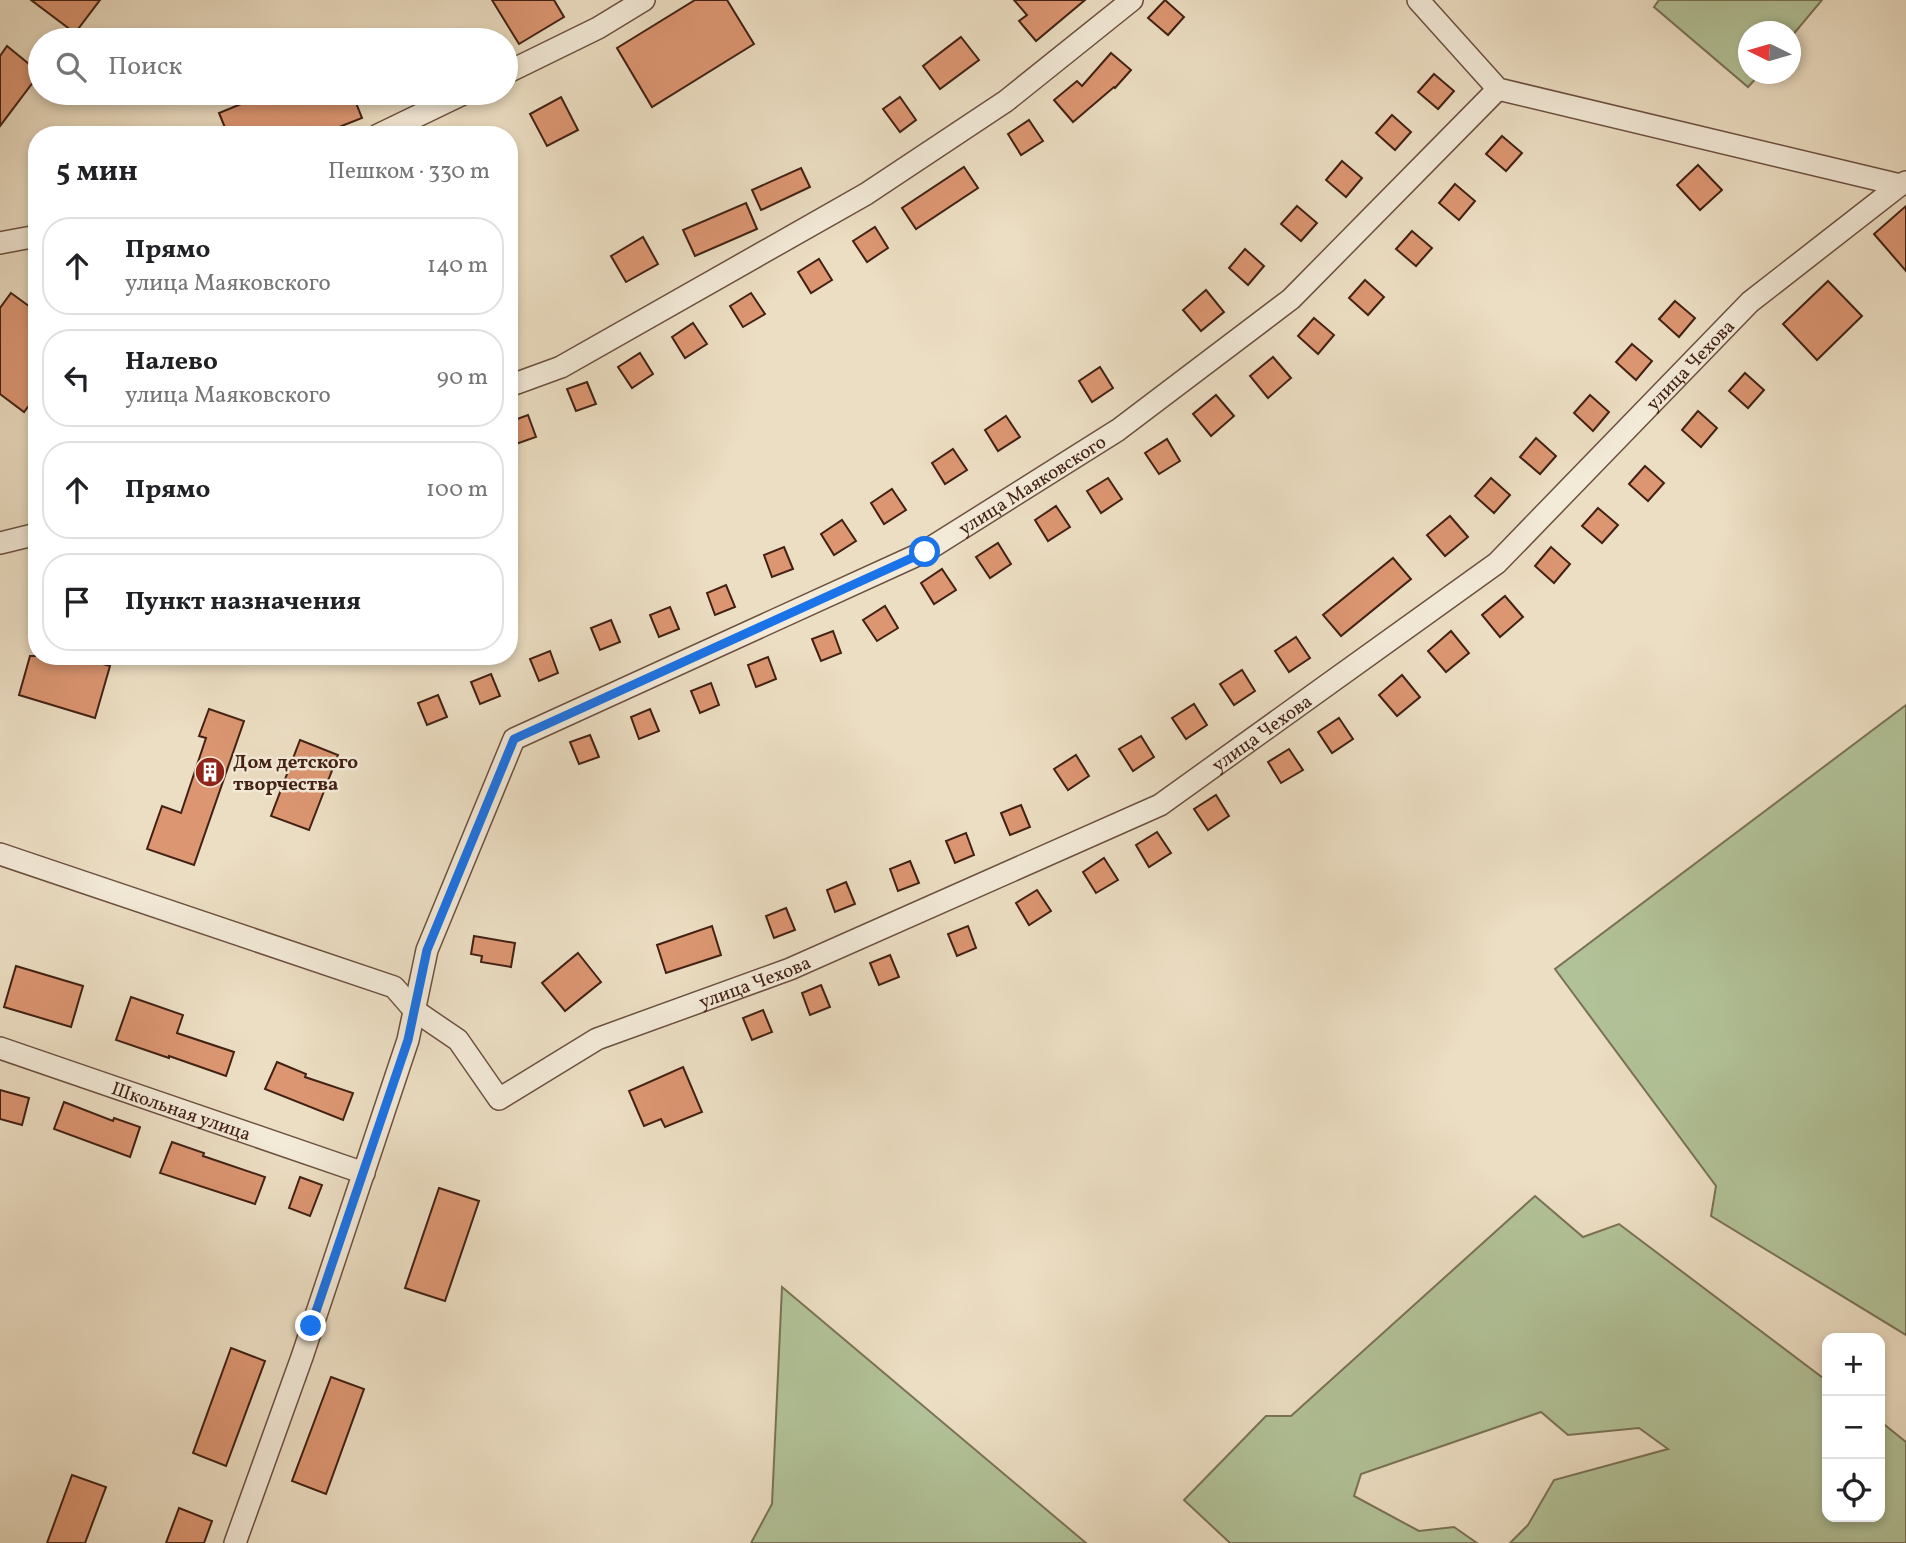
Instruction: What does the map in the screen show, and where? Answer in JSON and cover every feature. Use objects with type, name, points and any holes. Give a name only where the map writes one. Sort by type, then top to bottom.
[{"type":"street","points":[[518,67],[598,28],[644,0]]},
{"type":"street","points":[[518,383],[561,367],[866,194],[1006,101],[1132,0]]},
{"type":"street","points":[[1418,0],[1498,89],[1903,183]]},
{"type":"street","name":"улица Маяковского","points":[[235,1543],[302,1357],[408,1040],[427,950],[514,739],[925,552],[1118,430],[1291,299],[1498,89]]},
{"type":"street","points":[[397,126],[440,105]]},
{"type":"street","name":"улица Чехова","points":[[414,1010],[458,1040],[499,1099],[597,1039],[790,969],[1160,805],[1497,564],[1750,302],[1903,183]]},
{"type":"street","points":[[0,243],[28,238]]},
{"type":"street","points":[[0,543],[28,536]]},
{"type":"street","points":[[0,854],[394,986],[414,1010]]},
{"type":"street","name":"Школьная улица","points":[[0,1048],[364,1172]]},
{"type":"green space","points":[[1659,0],[1822,0],[1801,25],[1801,21],[1738,21],[1738,78],[1654,7]]},
{"type":"green space","points":[[1906,705],[1906,1335],[1711,1216],[1716,1186],[1555,969]]},
{"type":"green space","points":[[1535,1196],[1583,1237],[1619,1224],[1822,1377],[1822,1522],[1885,1522],[1885,1425],[1906,1442],[1906,1543],[1510,1543],[1528,1525],[1554,1480],[1668,1449],[1639,1428],[1568,1435],[1541,1412],[1361,1474],[1354,1496],[1419,1531],[1454,1527],[1477,1543],[1230,1543],[1184,1500],[1266,1416],[1291,1416]]},
{"type":"green space","points":[[782,1287],[1086,1543],[751,1543],[772,1504]]},
{"type":"building","points":[[31,0],[100,0],[79,28],[68,28]]},
{"type":"building","points":[[492,0],[554,0],[564,17],[519,44],[518,28],[509,28]]},
{"type":"building","points":[[695,0],[727,0],[754,44],[652,107],[617,48]]},
{"type":"building","points":[[1014,0],[1085,0],[1036,41],[1019,21],[1027,15]]},
{"type":"building","points":[[1165,0],[1184,17],[1168,35],[1148,18]]},
{"type":"building","points":[[961,37],[979,60],[940,89],[923,66]]},
{"type":"building","points":[[7,46],[28,63],[28,89],[0,126],[0,56]]},
{"type":"building","points":[[1111,53],[1131,70],[1115,88],[1073,122],[1054,100],[1077,81],[1082,86]]},
{"type":"building","points":[[1434,74],[1454,91],[1438,109],[1418,92]]},
{"type":"building","points":[[561,97],[578,130],[547,146],[530,114]]},
{"type":"building","points":[[900,97],[916,120],[900,132],[883,109]]},
{"type":"building","points":[[239,105],[357,105],[362,118],[342,126],[224,126],[219,113]]},
{"type":"building","points":[[1392,115],[1411,132],[1395,150],[1376,133]]},
{"type":"building","points":[[1029,120],[1043,141],[1021,155],[1008,134]]},
{"type":"building","points":[[1502,136],[1522,153],[1506,171],[1486,154]]},
{"type":"building","points":[[1342,161],[1362,178],[1346,197],[1326,180]]},
{"type":"building","points":[[1698,165],[1722,190],[1700,210],[1677,185]]},
{"type":"building","points":[[964,167],[978,188],[916,229],[902,208]]},
{"type":"building","points":[[801,168],[810,187],[761,210],[752,190]]},
{"type":"building","points":[[1455,184],[1475,201],[1459,220],[1439,203]]},
{"type":"building","points":[[746,203],[757,229],[695,256],[683,230]]},
{"type":"building","points":[[1297,206],[1317,223],[1301,241],[1281,224]]},
{"type":"building","points":[[1906,206],[1906,271],[1874,234]]},
{"type":"building","points":[[875,227],[888,248],[867,262],[853,241]]},
{"type":"building","points":[[1412,231],[1432,248],[1416,266],[1396,249]]},
{"type":"building","points":[[643,237],[658,264],[626,282],[611,256]]},
{"type":"building","points":[[1245,249],[1264,266],[1248,285],[1229,268]]},
{"type":"building","points":[[819,259],[832,280],[811,293],[798,272]]},
{"type":"building","points":[[1365,280],[1384,297],[1368,315],[1349,298]]},
{"type":"building","points":[[1828,281],[1862,316],[1817,360],[1783,324]]},
{"type":"building","points":[[1206,290],[1224,312],[1201,331],[1183,310]]},
{"type":"building","points":[[11,293],[28,305],[28,407],[24,412],[0,394],[0,308]]},
{"type":"building","points":[[751,293],[765,314],[743,327],[730,306]]},
{"type":"building","points":[[1675,301],[1695,318],[1679,337],[1659,319]]},
{"type":"building","points":[[1314,318],[1334,335],[1318,354],[1298,336]]},
{"type":"building","points":[[693,323],[707,344],[685,358],[672,337]]},
{"type":"building","points":[[1632,344],[1652,361],[1636,380],[1616,362]]},
{"type":"building","points":[[640,353],[653,374],[632,388],[618,367]]},
{"type":"building","points":[[1273,357],[1291,378],[1268,398],[1250,376]]},
{"type":"building","points":[[1100,367],[1113,388],[1092,402],[1079,381]]},
{"type":"building","points":[[1745,373],[1764,390],[1748,408],[1729,391]]},
{"type":"building","points":[[587,382],[596,404],[576,411],[567,389]]},
{"type":"building","points":[[1216,395],[1234,416],[1211,436],[1193,414]]},
{"type":"building","points":[[1590,395],[1609,412],[1593,431],[1574,413]]},
{"type":"building","points":[[1698,411],[1717,428],[1701,447],[1682,430]]},
{"type":"building","points":[[528,415],[536,437],[518,443],[518,419]]},
{"type":"building","points":[[1006,416],[1020,437],[998,451],[985,430]]},
{"type":"building","points":[[1536,438],[1556,456],[1540,474],[1520,457]]},
{"type":"building","points":[[1167,439],[1180,461],[1159,474],[1145,453]]},
{"type":"building","points":[[953,449],[967,470],[945,484],[932,463]]},
{"type":"building","points":[[1645,466],[1664,483],[1648,501],[1629,484]]},
{"type":"building","points":[[1108,478],[1122,499],[1101,513],[1087,491]]},
{"type":"building","points":[[1491,478],[1510,495],[1494,513],[1475,496]]},
{"type":"building","points":[[892,489],[906,510],[884,524],[871,503]]},
{"type":"building","points":[[1056,506],[1070,527],[1048,541],[1035,520]]},
{"type":"building","points":[[1598,508],[1618,525],[1602,543],[1582,526]]},
{"type":"building","points":[[1450,516],[1468,537],[1445,556],[1427,535]]},
{"type":"building","points":[[842,520],[856,541],[834,555],[821,534]]},
{"type":"building","points":[[998,543],[1011,564],[990,578],[976,557]]},
{"type":"building","points":[[784,547],[793,569],[772,577],[764,555]]},
{"type":"building","points":[[1551,547],[1570,564],[1554,583],[1535,566]]},
{"type":"building","points":[[1393,558],[1411,579],[1341,636],[1323,615]]},
{"type":"building","points":[[942,569],[956,590],[934,604],[921,583]]},
{"type":"building","points":[[726,585],[735,607],[715,615],[707,593]]},
{"type":"building","points":[[1505,596],[1523,617],[1500,637],[1482,615]]},
{"type":"building","points":[[885,606],[898,628],[877,641],[863,620]]},
{"type":"building","points":[[670,607],[679,629],[659,637],[650,615]]},
{"type":"building","points":[[611,620],[620,642],[600,650],[591,628]]},
{"type":"building","points":[[833,631],[841,653],[821,661],[812,639]]},
{"type":"building","points":[[1451,631],[1469,653],[1446,672],[1428,651]]},
{"type":"building","points":[[1296,637],[1310,658],[1289,672],[1275,651]]},
{"type":"building","points":[[550,651],[558,673],[539,681],[530,659]]},
{"type":"building","points":[[768,657],[776,679],[756,687],[748,665]]},
{"type":"building","points":[[28,663],[110,666],[95,718],[19,695]]},
{"type":"building","points":[[1242,670],[1255,691],[1234,705],[1220,684]]},
{"type":"building","points":[[491,674],[500,696],[480,704],[471,682]]},
{"type":"building","points":[[1402,675],[1420,697],[1397,716],[1379,695]]},
{"type":"building","points":[[711,683],[719,705],[700,713],[691,691]]},
{"type":"building","points":[[438,695],[447,717],[427,725],[418,703]]},
{"type":"building","points":[[1194,704],[1207,725],[1186,739],[1172,718]]},
{"type":"building","name":"Дом детского творчества","points":[[209,709],[244,721],[194,865],[147,849],[162,806],[181,813],[206,738],[199,736]]},
{"type":"building","points":[[650,709],[659,731],[639,739],[631,717]]},
{"type":"building","points":[[1339,718],[1353,739],[1332,753],[1318,732]]},
{"type":"building","points":[[590,735],[599,757],[579,764],[570,742]]},
{"type":"building","points":[[1141,736],[1154,757],[1133,771],[1119,749]]},
{"type":"building","points":[[300,740],[338,755],[309,830],[271,816]]},
{"type":"building","points":[[1289,749],[1303,770],[1281,783],[1268,762]]},
{"type":"building","points":[[1076,755],[1089,776],[1068,790],[1054,769]]},
{"type":"building","points":[[1216,795],[1229,816],[1208,830],[1194,809]]},
{"type":"building","points":[[1021,805],[1030,827],[1010,835],[1001,813]]},
{"type":"building","points":[[1157,832],[1171,853],[1149,867],[1136,845]]},
{"type":"building","points":[[966,833],[974,855],[955,863],[946,841]]},
{"type":"building","points":[[1104,858],[1118,880],[1096,893],[1083,872]]},
{"type":"building","points":[[910,861],[919,883],[898,891],[890,869]]},
{"type":"building","points":[[846,882],[855,904],[835,912],[827,890]]},
{"type":"building","points":[[1037,890],[1051,911],[1029,925],[1016,903]]},
{"type":"building","points":[[786,908],[795,930],[774,938],[766,916]]},
{"type":"building","points":[[712,926],[721,955],[666,973],[657,945]]},
{"type":"building","points":[[968,926],[976,948],[957,956],[948,934]]},
{"type":"building","points":[[474,936],[515,943],[511,967],[481,962],[482,956],[471,954]]},
{"type":"building","points":[[578,953],[601,982],[565,1011],[542,983]]},
{"type":"building","points":[[890,955],[899,977],[879,985],[870,963]]},
{"type":"building","points":[[16,966],[83,986],[71,1027],[4,1007]]},
{"type":"building","points":[[821,985],[830,1007],[810,1015],[802,993]]},
{"type":"building","points":[[131,997],[183,1015],[177,1033],[234,1052],[226,1076],[116,1040]]},
{"type":"building","points":[[763,1010],[772,1032],[752,1040],[743,1018]]},
{"type":"building","points":[[277,1062],[306,1074],[305,1077],[353,1093],[343,1120],[265,1089]]},
{"type":"building","points":[[683,1067],[702,1112],[665,1127],[661,1119],[644,1126],[629,1091]]},
{"type":"building","points":[[0,1090],[29,1098],[22,1125],[0,1119]]},
{"type":"building","points":[[64,1102],[113,1121],[114,1118],[140,1127],[130,1157],[54,1129]]},
{"type":"building","points":[[172,1142],[204,1153],[203,1156],[265,1177],[255,1204],[160,1173]]},
{"type":"building","points":[[300,1177],[322,1185],[310,1216],[289,1208]]},
{"type":"building","points":[[439,1188],[479,1201],[445,1301],[405,1288]]},
{"type":"building","points":[[231,1348],[265,1361],[226,1466],[193,1453]]},
{"type":"building","points":[[331,1377],[364,1389],[326,1494],[292,1481]]},
{"type":"building","points":[[72,1475],[106,1487],[85,1543],[47,1543]]},
{"type":"building","points":[[179,1508],[212,1521],[204,1543],[166,1543]]},
{"type":"place","name":"Дом детского творчества","points":[[210,772]]},
{"type":"route","points":[[311,1326],[408,1040],[427,950],[514,739],[925,552]]}]
